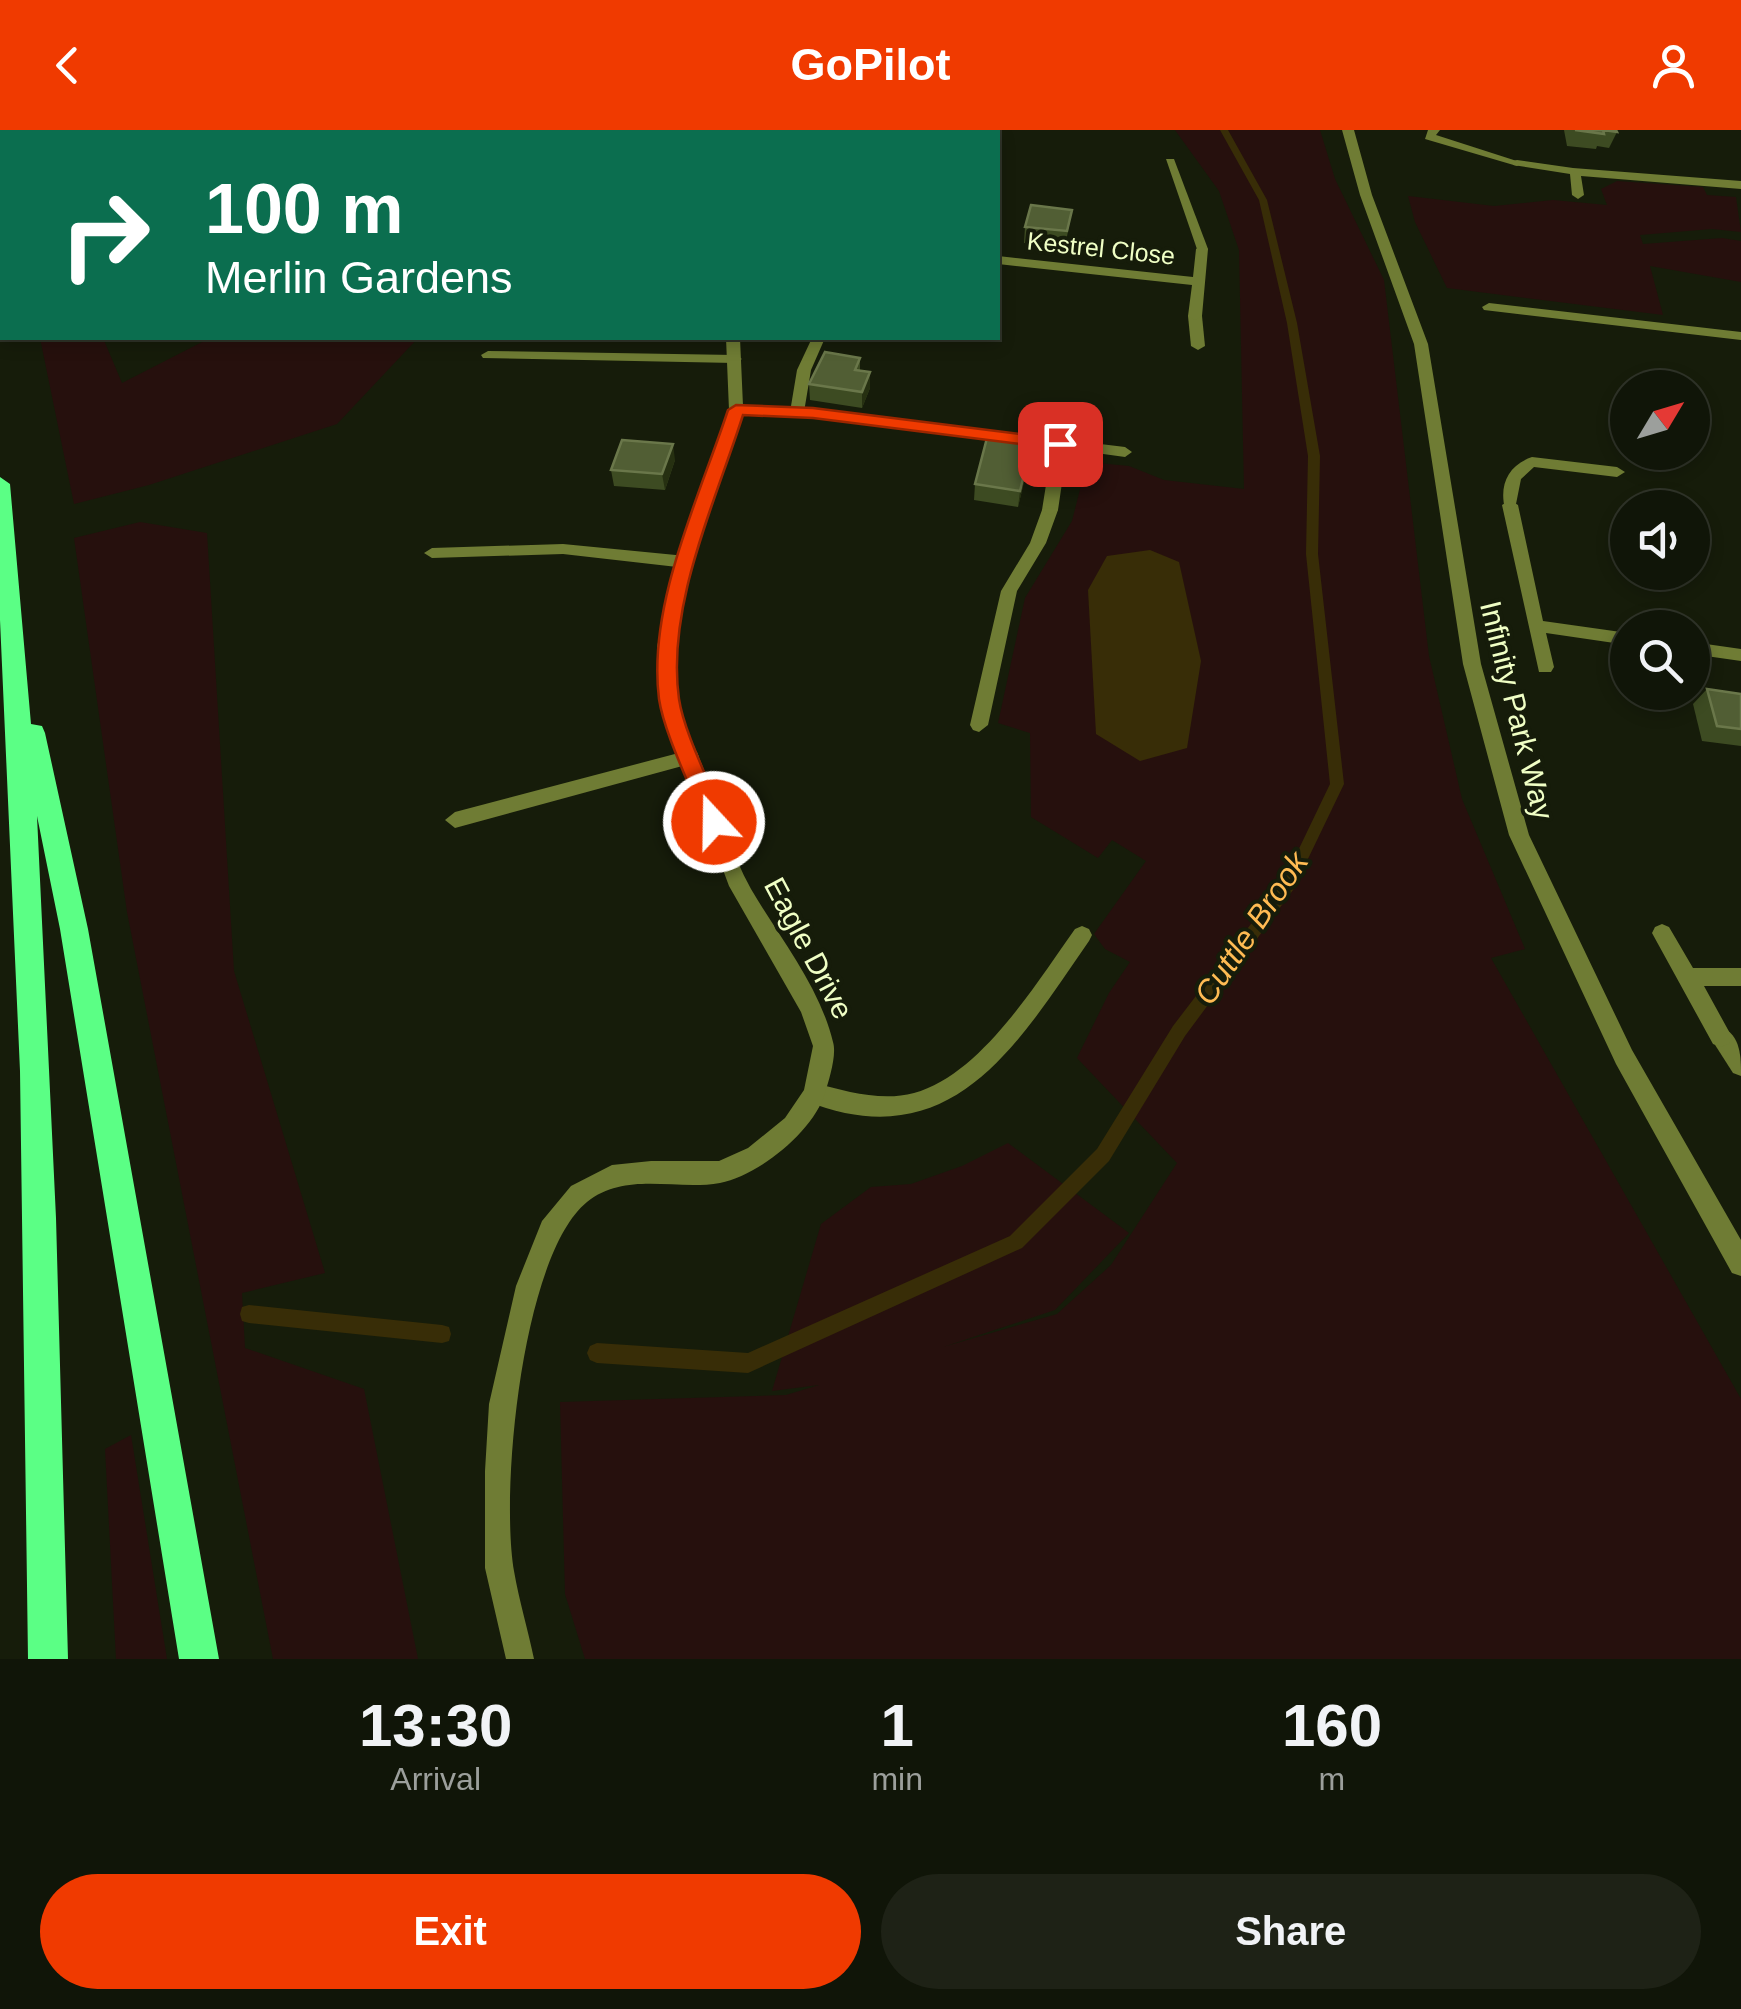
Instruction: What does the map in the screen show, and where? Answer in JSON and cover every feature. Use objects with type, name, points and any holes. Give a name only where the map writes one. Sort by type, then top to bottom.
[{"type":"highway","points":[[0,484],[14,644],[40,1202],[48,1659]]},
{"type":"highway","points":[[14,644],[74,929],[198,1659]]},
{"type":"street","name":"Infinity Park Way","points":[[1348,130],[1366,195],[1421,344],[1472,664],[1520,835],[1624,1057],[1741,1264]]},
{"type":"street","points":[[1434,130],[1429,137],[1442,142],[1575,175],[1666,176],[1741,185]]},
{"type":"street","name":"Kestrel Close","points":[[1170,161],[1183,187],[1190,223],[1202,249],[1195,316],[1198,346]]},
{"type":"street","points":[[1575,175],[1578,195]]},
{"type":"street","name":"Kestrel Close","points":[[1000,260],[1199,282]]},
{"type":"street","points":[[1489,307],[1741,336]]},
{"type":"street","points":[[797,412],[804,370],[817,340]]},
{"type":"street","points":[[488,355],[734,348]]},
{"type":"street","name":"Eagle Drive","points":[[520,1659],[499,1568],[498,1472],[506,1387],[528,1286],[550,1229],[579,1194],[612,1177],[651,1172],[720,1172],[756,1156],[793,1126],[814,1094],[824,1046],[810,1008],[739,886],[670,702],[666,647],[686,562],[736,410],[734,348]]},
{"type":"street","points":[[736,410],[797,412],[1125,452]]},
{"type":"street","points":[[979,724],[1009,592],[1038,543],[1050,510],[1060,444]]},
{"type":"street","points":[[1545,667],[1510,505],[1510,482],[1520,467],[1532,462],[1617,472]]},
{"type":"street","points":[[432,553],[563,549],[686,562]]},
{"type":"street","points":[[1538,626],[1610,636]]},
{"type":"street","points":[[1710,651],[1741,655]]},
{"type":"street","points":[[455,820],[690,757]]},
{"type":"street","points":[[1662,933],[1741,1066]]},
{"type":"street","points":[[814,1094],[868,1107],[915,1104],[965,1078],[1031,1008],[1082,936]]},
{"type":"street","points":[[1685,977],[1741,976]]},
{"type":"shaded area","points":[[1175,130],[1320,130],[1335,179],[1384,280],[1429,656],[1462,799],[1525,949],[1491,958],[1741,1399],[1741,1659],[585,1659],[565,1594],[560,1402],[786,1395],[819,1385],[772,1391],[821,1224],[871,1187],[911,1184],[962,1166],[1008,1143],[1129,1233],[1055,1310],[943,1347],[1057,1314],[1111,1265],[1177,1163],[1077,1058],[1109,993],[1130,962],[1105,949],[1094,934],[1146,861],[1112,840],[1098,858],[1031,817],[1030,733],[998,723],[1025,598],[1072,521],[1087,462],[1129,466],[1164,480],[1244,489],[1239,250],[1219,191]]},
{"type":"shaded area","points":[[1617,181],[1703,187],[1707,195],[1736,197],[1741,232],[1712,229],[1640,235],[1643,244],[1722,238],[1741,241],[1741,282],[1650,266],[1663,315],[1447,288],[1415,222],[1408,196],[1494,206],[1553,200],[1607,205],[1601,189]]},
{"type":"shaded area","points":[[40,340],[104,340],[122,383],[206,340],[416,340],[337,424],[149,485],[74,504]]},
{"type":"shaded area","points":[[140,522],[207,533],[234,971],[325,1273],[242,1293],[245,1348],[364,1389],[418,1659],[273,1659],[127,912],[74,538]]},
{"type":"shaded area","points":[[1150,550],[1179,562],[1201,661],[1187,748],[1140,761],[1096,734],[1088,590],[1107,556]]},
{"type":"shaded area","points":[[131,1435],[167,1659],[116,1659],[105,1449]]},
{"type":"building","points":[[1031,205],[1072,210],[1067,231],[1025,227]]},
{"type":"building","points":[[825,352],[860,358],[855,370],[870,372],[862,392],[809,384]]},
{"type":"building","points":[[987,438],[1031,445],[1020,491],[975,484]]},
{"type":"building","points":[[622,440],[673,444],[662,474],[611,470]]},
{"type":"building","points":[[1710,689],[1741,694],[1741,729],[1717,726]]},
{"type":"waterway","name":"Cuttle Brook","points":[[597,1353],[748,1363],[1016,1242],[1103,1155],[1179,1031],[1288,886],[1337,784],[1312,554],[1314,456],[1292,323],[1263,200],[1224,130]]},
{"type":"waterway","name":"Cuttle Brook","points":[[249,1314],[442,1334]]},
{"type":"route","points":[[714,822],[670,702],[666,647],[676,595],[736,410],[813,413],[1060,444]]}]
